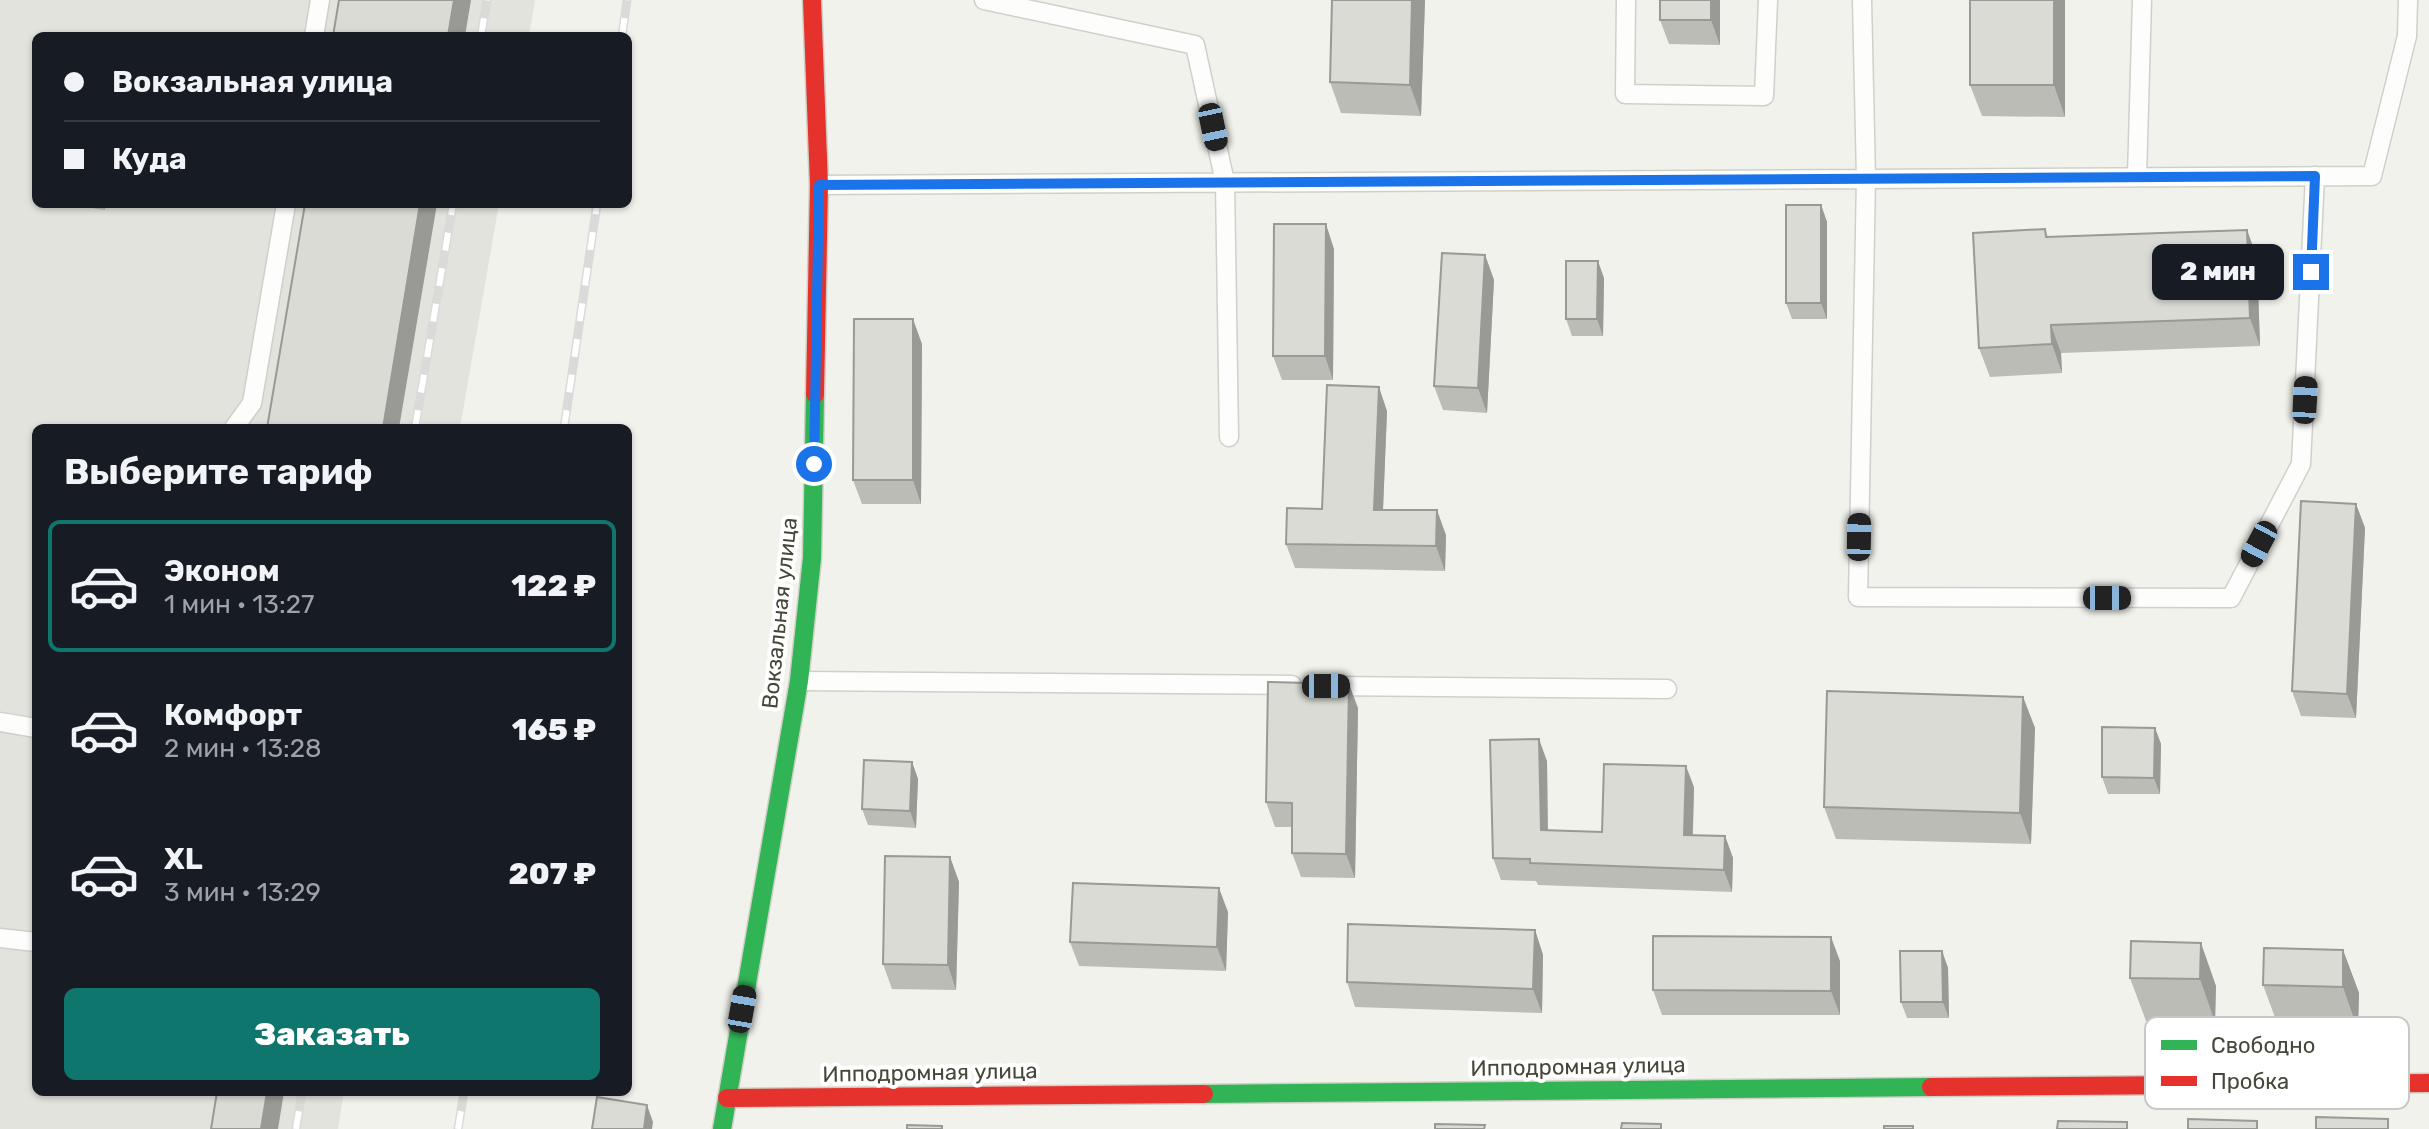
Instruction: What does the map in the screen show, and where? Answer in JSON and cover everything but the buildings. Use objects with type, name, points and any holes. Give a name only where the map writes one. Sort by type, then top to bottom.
[{"type":"street","name":"Вокзальная улица","points":[[722,1129],[799,681],[812,558],[819,185],[812,0]]},
{"type":"street","name":"Ипподромная улица","points":[[2409,1083],[2429,1083]]},
{"type":"street","name":"Ипподромная улица","points":[[727,1098],[2145,1086]]},
{"type":"lane","points":[[315,32],[320,0]]},
{"type":"lane","points":[[984,0],[1195,45],[1225,182],[1229,437]]},
{"type":"lane","points":[[1626,0],[1625,94],[1764,96],[1768,0]]},
{"type":"lane","points":[[1862,0],[1866,179],[1858,597],[2231,598],[2301,464],[2315,176]]},
{"type":"lane","points":[[2137,177],[2142,0]]},
{"type":"lane","points":[[819,185],[2372,176],[2407,36],[2408,0]]},
{"type":"lane","points":[[237,424],[252,403],[285,208]]},
{"type":"lane","points":[[799,681],[1667,689]]},
{"type":"lane","points":[[0,722],[32,727]]},
{"type":"lane","points":[[0,938],[32,942]]},
{"type":"shaded area","points":[[0,0],[535,0],[530,32],[32,32],[32,208],[498,208],[461,424],[32,424],[32,1096],[343,1096],[338,1129],[0,1129]]},
{"type":"railway","points":[[482,32],[487,0]]},
{"type":"railway","points":[[623,32],[627,0]]},
{"type":"railway","points":[[416,424],[452,208]]},
{"type":"railway","points":[[565,424],[596,208]]},
{"type":"railway","points":[[296,1129],[301,1096]]},
{"type":"railway","points":[[458,1129],[463,1096]]},
{"type":"traffic: fast","points":[[722,1129],[799,681],[812,558],[815,394]]},
{"type":"traffic: fast","points":[[1204,1094],[1931,1087]]},
{"type":"traffic: jam","points":[[812,0],[819,185],[815,394]]},
{"type":"traffic: jam","points":[[2409,1083],[2429,1083]]},
{"type":"traffic: jam","points":[[1931,1087],[2145,1085]]},
{"type":"traffic: jam","points":[[727,1098],[1204,1094]]},
{"type":"route","points":[[814,464],[819,185],[2315,176],[2311,272]]}]
